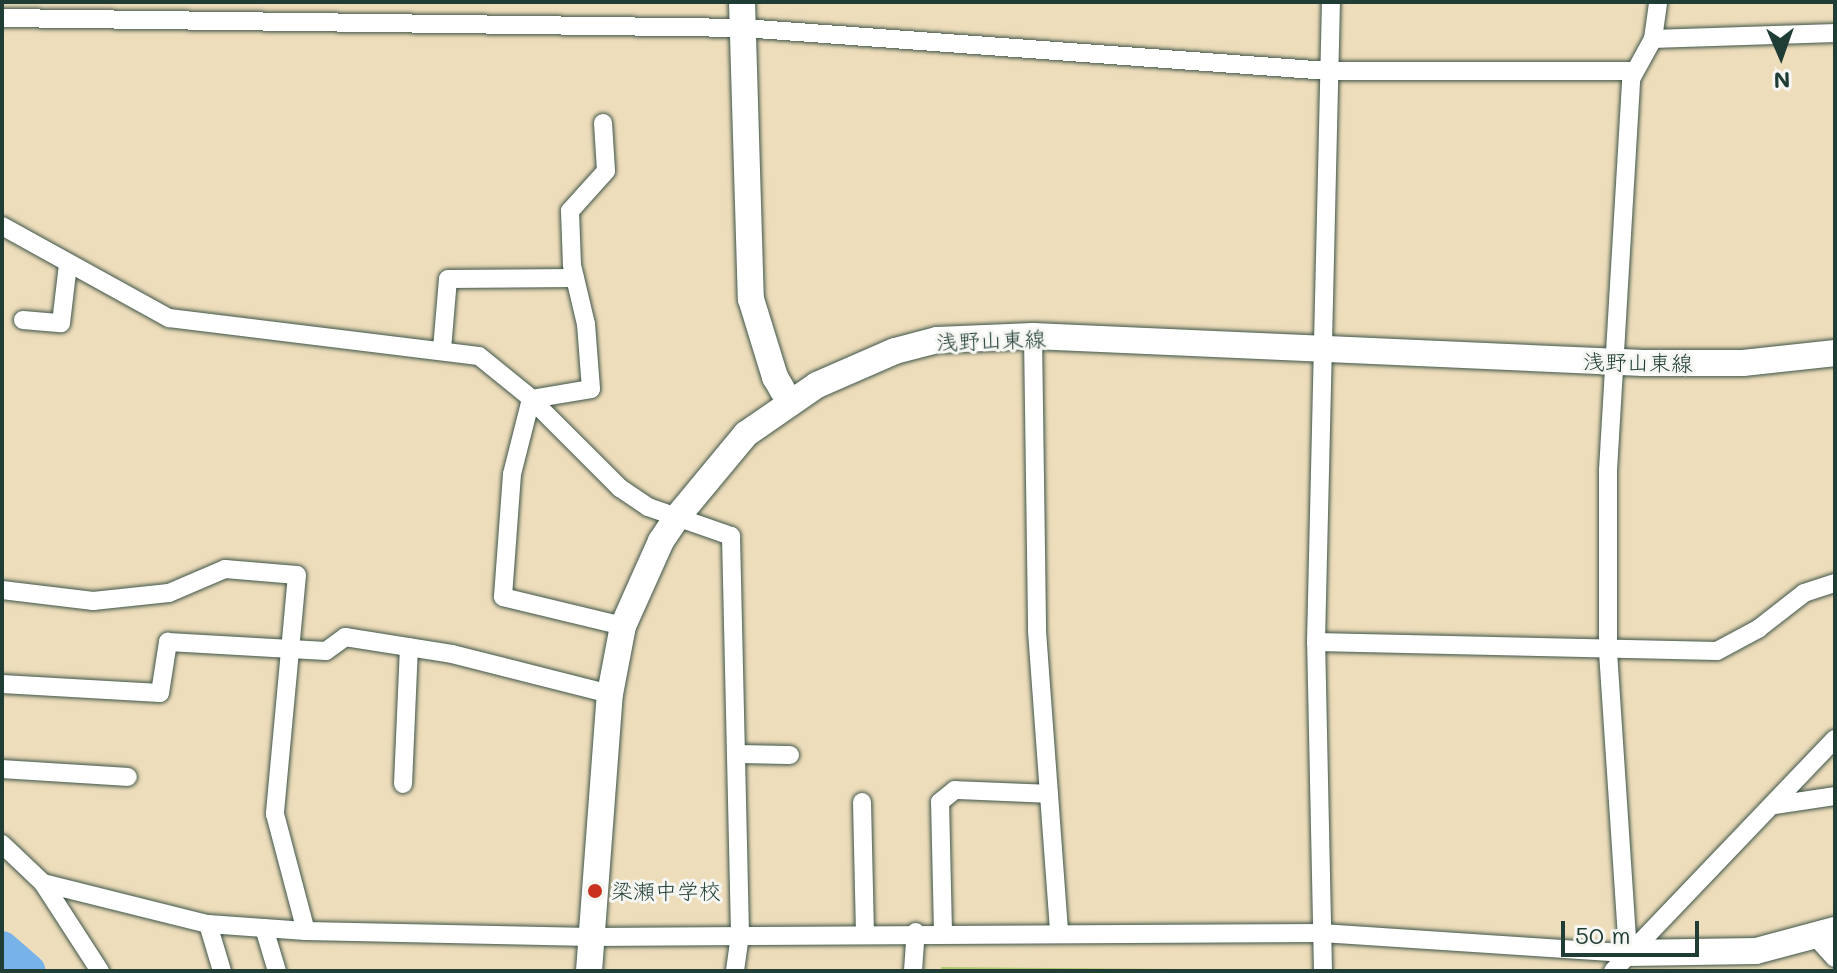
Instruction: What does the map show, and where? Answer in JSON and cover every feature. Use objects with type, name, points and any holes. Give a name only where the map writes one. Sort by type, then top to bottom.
[{"type":"main road","points":[[742,15],[751,299],[775,377],[790,403]]},
{"type":"main road","name":"浅野山東線","points":[[589,971],[610,694],[623,626],[661,541],[678,516],[746,434],[817,385],[895,351],[937,340],[1033,336],[1616,363],[1743,363],[1835,353]]},
{"type":"main road","points":[[1619,966],[1756,951],[1824,932]]},
{"type":"street","points":[[1323,971],[1316,642],[1331,2]]},
{"type":"street","points":[[1619,966],[1608,652],[1608,470],[1633,71],[1653,39],[1658,2]]},
{"type":"street","points":[[2,18],[742,15],[1328,71],[1633,71]]},
{"type":"street","points":[[1653,39],[1835,33]]},
{"type":"street","points":[[531,399],[591,389],[575,278],[570,211],[606,171],[603,123]]},
{"type":"street","points":[[2,226],[169,318],[304,338],[442,349],[479,356],[531,399],[620,488],[648,507],[731,536],[740,935],[735,971]]},
{"type":"street","points":[[23,320],[61,323],[68,264]]},
{"type":"street","points":[[442,349],[448,279],[575,278]]},
{"type":"street","points":[[1033,336],[1037,631],[1059,933]]},
{"type":"street","points":[[531,399],[512,474],[503,597],[623,626]]},
{"type":"street","points":[[2,590],[93,601],[169,593],[225,569],[297,575],[293,647],[275,814],[306,931]]},
{"type":"street","points":[[1316,642],[1608,652],[1717,651],[1758,629],[1804,593],[1835,583]]},
{"type":"street","points":[[2,684],[160,693],[168,642],[326,651],[345,637],[409,647],[610,694]]},
{"type":"street","points":[[403,784],[409,647]]},
{"type":"street","points":[[1619,966],[1835,739]]},
{"type":"street","points":[[737,754],[790,755]]},
{"type":"street","points":[[2,769],[128,777]]},
{"type":"street","points":[[943,932],[940,802],[955,790],[1049,794]]},
{"type":"street","points":[[1775,805],[1835,796]]},
{"type":"street","points":[[862,802],[865,934]]},
{"type":"street","points":[[2,844],[43,883],[100,971]]},
{"type":"street","points":[[43,883],[208,924],[306,931],[591,937],[916,932],[1323,933],[1619,966]]},
{"type":"street","points":[[208,924],[222,971]]},
{"type":"street","points":[[264,928],[277,971]]},
{"type":"street","points":[[913,971],[916,932]]},
{"type":"street","points":[[1824,932],[1835,958]]},
{"type":"green space","points":[[941,967],[1297,970],[941,971]]},
{"type":"waterway","points":[[2,948],[28,971]]},
{"type":"place","name":"梁瀬中学校","points":[[595,891]]}]
